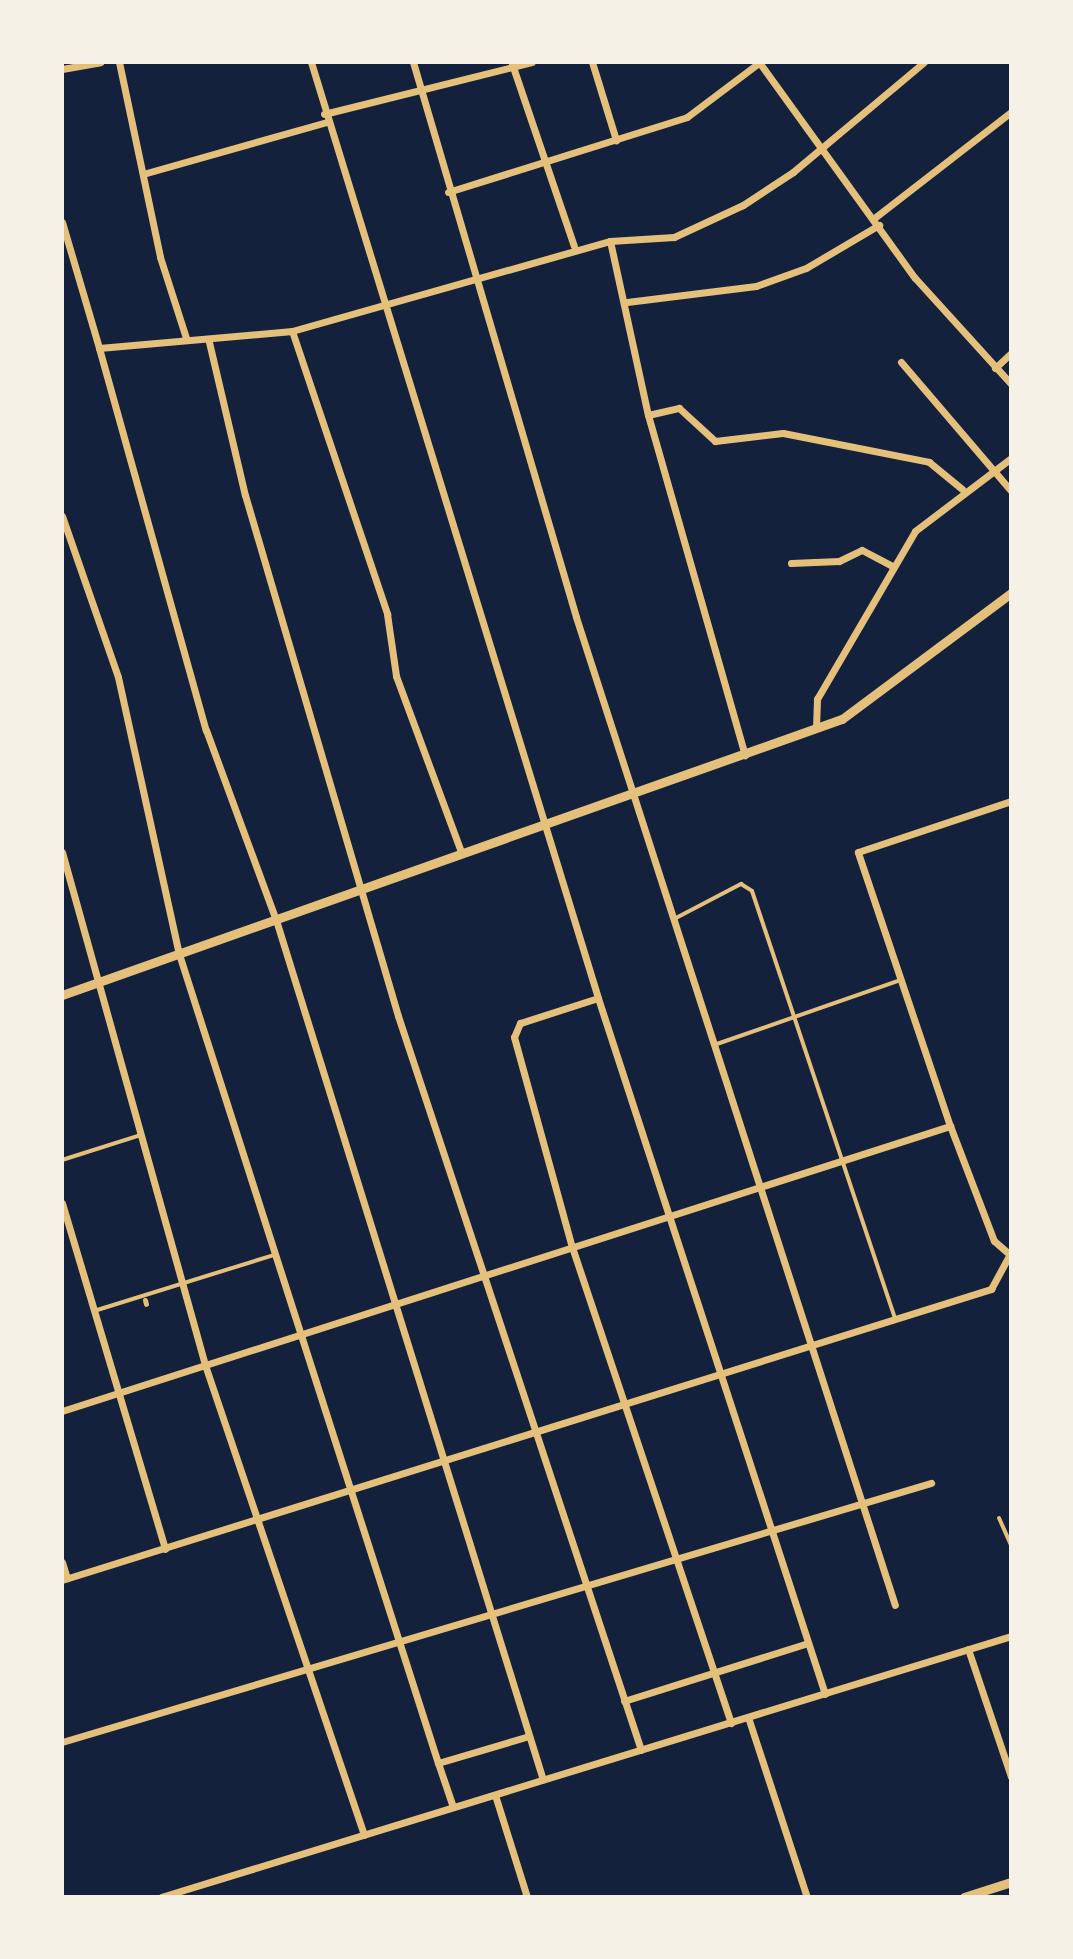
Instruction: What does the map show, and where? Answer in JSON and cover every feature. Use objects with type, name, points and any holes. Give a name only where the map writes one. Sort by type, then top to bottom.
[{"type":"street","points":[[62,69],[100,62]]},
{"type":"street","points":[[119,62],[143,174],[186,338]]},
{"type":"street","points":[[311,62],[382,304],[598,998],[825,1694]]},
{"type":"street","points":[[413,62],[470,278],[895,1605]]},
{"type":"street","points":[[143,174],[421,87],[512,64],[532,62]]},
{"type":"street","points":[[592,62],[616,140]]},
{"type":"street","points":[[448,192],[687,117],[760,62],[824,146],[915,278],[1011,384]]},
{"type":"street","points":[[99,348],[186,338],[209,342],[292,331],[574,246],[693,230],[743,205],[824,146],[924,62]]},
{"type":"street","points":[[512,64],[574,246]]},
{"type":"street","points":[[627,302],[756,286],[806,268],[876,222],[1011,112]]},
{"type":"street","points":[[62,222],[206,730],[276,920],[543,1780]]},
{"type":"street","points":[[610,241],[627,302],[648,415],[745,756]]},
{"type":"street","points":[[292,331],[387,614],[396,676],[461,852]]},
{"type":"street","points":[[209,342],[245,495],[362,889],[484,1276],[641,1750]]},
{"type":"street","points":[[995,368],[1011,353]]},
{"type":"street","points":[[901,362],[937,412],[996,471],[1011,491]]},
{"type":"street","points":[[648,415],[679,408],[715,441],[783,433],[929,462],[962,489]]},
{"type":"street","points":[[816,728],[817,699],[915,531],[962,489],[996,471],[1011,458]]},
{"type":"street","points":[[62,516],[118,677],[179,954],[453,1807]]},
{"type":"street","points":[[791,563],[839,561],[862,550],[892,566]]},
{"type":"street","points":[[62,995],[461,852],[635,795],[842,719],[1011,593]]},
{"type":"street","points":[[62,1562],[64,1579],[354,1494],[991,1289],[1010,1252],[994,1241],[950,1126],[858,852],[1011,801]]},
{"type":"street","points":[[62,852],[205,1365],[364,1835]]},
{"type":"street","points":[[598,998],[520,1023],[514,1037],[572,1247],[731,1723]]},
{"type":"street","points":[[62,1411],[950,1126]]},
{"type":"street","points":[[62,1203],[165,1549]]},
{"type":"street","points":[[62,1742],[931,1483]]},
{"type":"street","points":[[161,1897],[1011,1636]]},
{"type":"street","points":[[624,1701],[808,1643]]},
{"type":"street","points":[[968,1649],[1011,1777]]},
{"type":"street","points":[[748,1717],[807,1897]]},
{"type":"street","points":[[438,1763],[529,1736]]},
{"type":"street","points":[[495,1795],[527,1897]]},
{"type":"street","points":[[964,1897],[1011,1882]]},
{"type":"lane","points":[[674,919],[749,886],[799,1016],[895,1320]]},
{"type":"lane","points":[[714,1045],[902,980]]},
{"type":"lane","points":[[62,1160],[141,1135]]},
{"type":"lane","points":[[94,1311],[274,1255]]},
{"type":"lane","points":[[999,1518],[1011,1545]]}]
